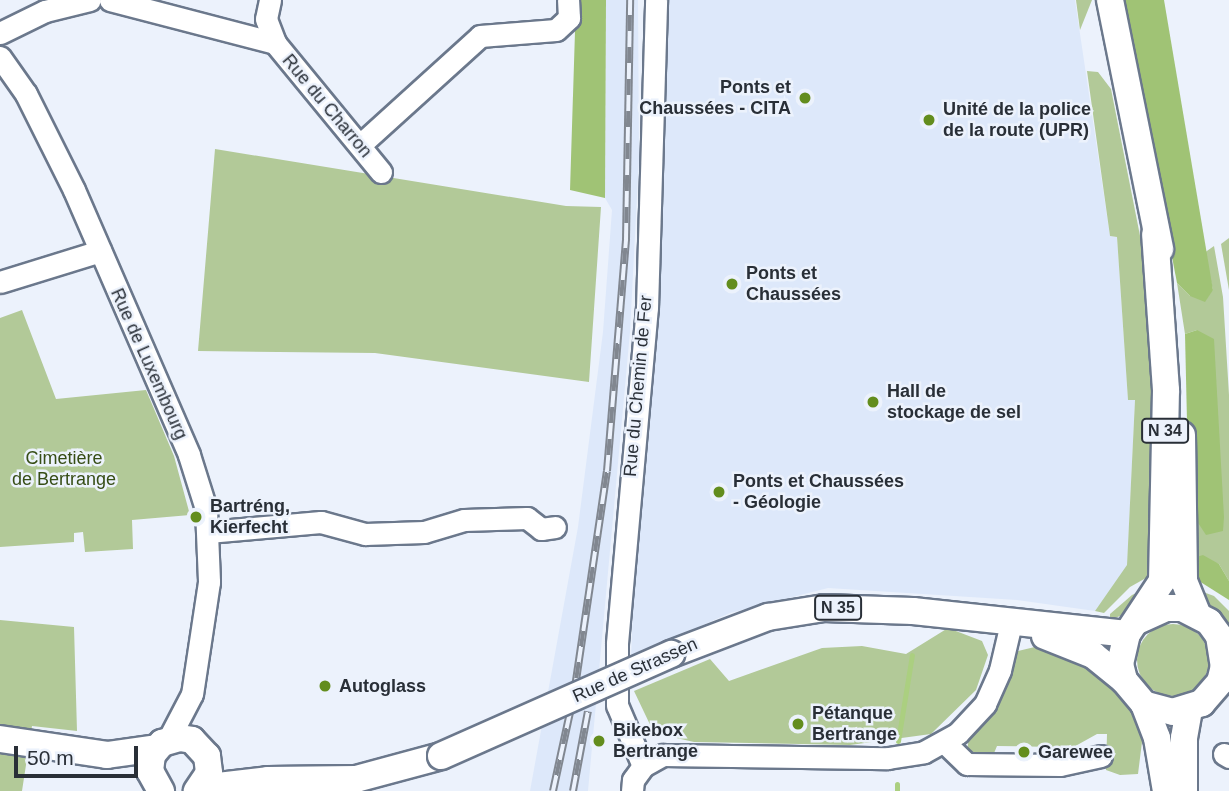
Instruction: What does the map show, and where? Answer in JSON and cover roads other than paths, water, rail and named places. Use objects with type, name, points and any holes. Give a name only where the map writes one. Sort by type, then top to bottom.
[{"type":"main road","name":"N 34","points":[[1110,0],[1155,234],[1175,301],[1182,387],[1184,581],[1197,613],[1219,635],[1226,651],[1221,691],[1189,710]]},
{"type":"main road","name":"N 34","points":[[1124,680],[1121,649],[1162,581],[1166,390],[1155,234]]},
{"type":"main road","name":"Rue de Strassen","points":[[199,790],[268,780],[356,779],[441,757],[671,654],[768,617],[824,608],[913,611],[1011,623],[1132,627]]},
{"type":"main road","points":[[1132,627],[1166,608],[1197,613]]},
{"type":"main road","name":"Rue de Strassen","points":[[1011,623],[1093,655],[1124,680]]},
{"type":"main road","points":[[1124,680],[1144,704],[1157,737],[1166,791]]},
{"type":"main road","points":[[1144,704],[1173,712],[1189,710],[1184,738],[1184,791]]},
{"type":"main road","name":"Rue de Strassen","points":[[0,739],[107,755],[159,771],[180,738],[268,780]]},
{"type":"main road","points":[[199,790],[209,773],[204,751]]},
{"type":"street","points":[[0,33],[44,11],[89,0]]},
{"type":"street","name":"Rue du Charron","points":[[110,0],[275,43],[381,172]]},
{"type":"street","points":[[270,0],[266,19],[275,43]]},
{"type":"street","points":[[360,145],[480,36],[556,30],[569,18],[568,0]]},
{"type":"street","name":"Rue du Chemin de Fer","points":[[643,766],[617,705],[617,643],[647,308],[656,0]]},
{"type":"street","name":"Rue de Luxembourg","points":[[0,57],[53,145],[200,482],[208,532],[209,582],[192,694],[159,771]]},
{"type":"street","points":[[0,282],[100,251]]},
{"type":"street","points":[[208,532],[321,522],[365,534],[412,533],[464,520],[514,518],[527,518],[541,529],[555,527]]},
{"type":"street","points":[[632,791],[632,780],[643,766],[663,755],[887,758],[924,752],[944,742],[985,704],[1000,670],[1011,623]]},
{"type":"street","name":"Rue de Luxembourg","points":[[192,694],[204,751]]},
{"type":"street","points":[[944,742],[967,764],[1060,765],[1101,756]]},
{"type":"waterway","points":[[898,741],[912,655]]},
{"type":"waterway","points":[[897,784],[897,791]]},
{"type":"railway","points":[[553,791],[574,694],[607,471],[626,239],[630,0]]},
{"type":"railway","points":[[573,791],[588,711]]},
{"type":"place","name":"Ponts et Chaussées - CITA","points":[[805,98]]},
{"type":"place","name":"Unité de la police de la route (UPR)","points":[[929,120]]},
{"type":"place","name":"Ponts et Chaussées","points":[[732,284]]},
{"type":"place","name":"Hall de stockage de sel","points":[[873,402]]},
{"type":"place","name":"Ponts et Chaussées - Géologie","points":[[719,492]]},
{"type":"place","name":"Bartréng, Kierfecht","points":[[196,517]]},
{"type":"place","name":"Autoglass","points":[[325,686]]},
{"type":"place","name":"Pétanque Bertrange","points":[[798,724]]},
{"type":"place","name":"Bikebox Bertrange","points":[[599,741]]},
{"type":"place","name":"Garewee","points":[[1024,752]]},
{"type":"park label","name":"Cimetière de Bertrange","points":[[64,469]]}]
